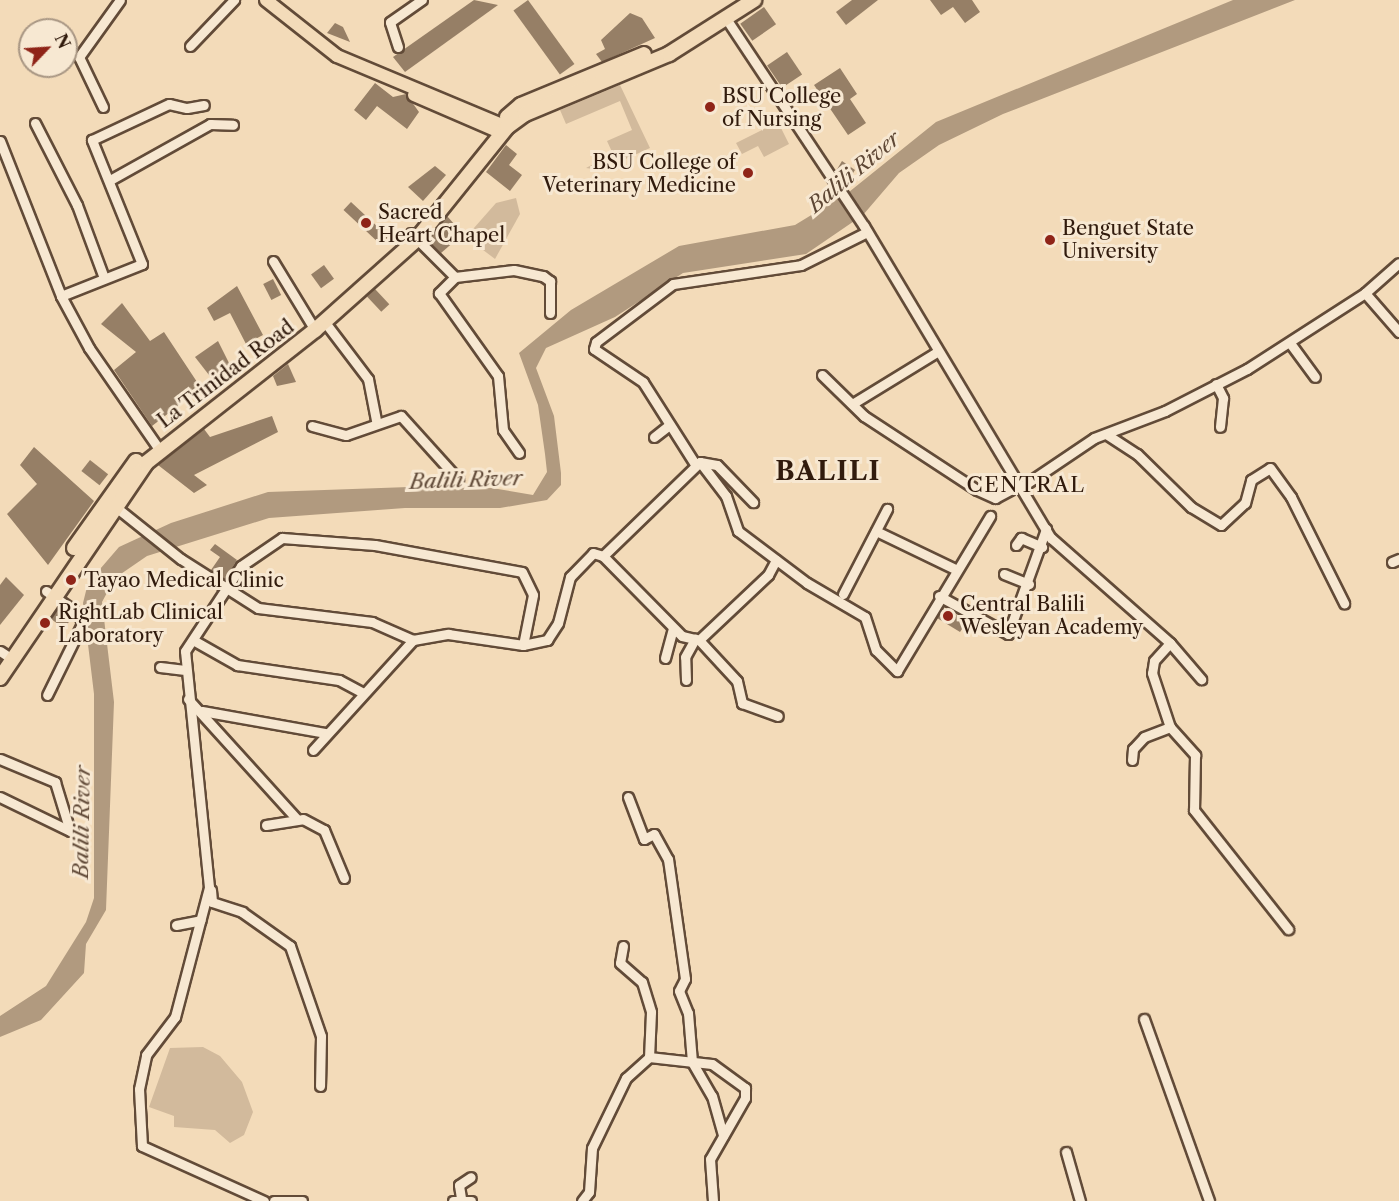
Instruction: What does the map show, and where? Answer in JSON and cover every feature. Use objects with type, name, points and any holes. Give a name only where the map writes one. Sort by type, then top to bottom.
[{"type":"highway","points":[[501,128],[678,46],[727,20],[754,0]]},
{"type":"highway","name":"La Trinidad Road","points":[[0,678],[4,656],[111,503],[156,446],[316,325],[414,236],[501,128]]},
{"type":"main road","points":[[266,0],[328,52],[501,128]]},
{"type":"street","points":[[103,107],[79,57],[120,0]]},
{"type":"street","points":[[190,46],[234,0]]},
{"type":"street","points":[[398,47],[390,22],[422,0]]},
{"type":"street","points":[[727,20],[866,229],[937,352],[1046,529],[1062,550],[1170,643],[1201,679]]},
{"type":"street","points":[[61,296],[142,261],[92,140],[169,104],[187,108],[204,105]]},
{"type":"street","points":[[35,123],[77,205],[104,278]]},
{"type":"street","points":[[110,180],[210,124],[234,125]]},
{"type":"street","points":[[0,141],[61,296],[89,348],[156,446]]},
{"type":"street","points":[[866,229],[801,265],[682,283],[643,303],[600,337],[594,349],[637,375],[668,426],[726,496],[738,531],[776,560],[865,617],[876,650],[899,668],[955,569],[990,516]]},
{"type":"street","points":[[414,236],[455,277]]},
{"type":"street","points":[[273,261],[316,325],[368,380],[376,420]]},
{"type":"street","points":[[822,375],[852,404],[906,446],[992,497],[1020,486],[1106,434],[1216,384],[1290,343],[1365,293],[1399,263]]},
{"type":"street","points":[[519,453],[503,430],[498,376],[439,293],[455,277],[514,270],[543,276],[550,281],[550,313]]},
{"type":"street","points":[[1365,293],[1399,332]]},
{"type":"street","points":[[1290,343],[1315,376]]},
{"type":"street","points":[[852,404],[937,352]]},
{"type":"street","points":[[1216,384],[1223,398],[1220,427]]},
{"type":"street","points":[[312,426],[346,435],[376,420],[405,418],[459,479]]},
{"type":"street","points":[[654,437],[668,426]]},
{"type":"street","points":[[1106,434],[1137,454],[1191,507],[1221,525],[1245,503],[1251,480],[1270,468],[1291,496],[1344,603]]},
{"type":"street","points":[[698,463],[717,465],[753,502]]},
{"type":"street","points":[[603,556],[698,463]]},
{"type":"street","points":[[111,503],[181,559],[258,608],[372,622],[413,640],[466,634],[523,645],[547,640],[576,567],[587,554],[603,556],[673,628],[697,640],[737,681],[742,703],[777,716]]},
{"type":"street","points":[[843,594],[887,509]]},
{"type":"street","points":[[939,596],[1000,633],[1011,631],[1042,547],[1046,529]]},
{"type":"street","points":[[876,531],[955,569]]},
{"type":"street","points":[[320,1086],[321,1036],[290,946],[242,912],[212,902],[209,887],[203,788],[183,670],[192,640],[225,588],[257,552],[282,538],[375,545],[490,560],[522,572],[531,586],[533,603],[523,645]]},
{"type":"street","points":[[1016,545],[1021,538],[1042,547]]},
{"type":"street","points":[[686,680],[685,657],[697,640],[768,575],[776,560]]},
{"type":"street","points":[[1004,574],[1029,584]]},
{"type":"street","points":[[47,695],[82,624],[79,614],[50,593]]},
{"type":"street","points":[[665,658],[673,628]]},
{"type":"street","points":[[192,640],[237,665],[339,680],[363,693]]},
{"type":"street","points":[[313,750],[326,733],[413,640]]},
{"type":"street","points":[[1170,643],[1152,667],[1170,727],[1195,755],[1197,814],[1288,929]]},
{"type":"street","points":[[160,668],[183,670]]},
{"type":"street","points":[[188,699],[202,711],[297,819],[328,833],[344,878]]},
{"type":"street","points":[[202,711],[326,733]]},
{"type":"street","points":[[1132,759],[1132,749],[1144,737],[1170,727]]},
{"type":"street","points":[[0,760],[55,782],[70,831],[0,797]]},
{"type":"street","points":[[628,797],[644,839],[654,834],[668,859],[685,979],[679,991],[688,1013],[692,1062],[712,1096],[723,1135]]},
{"type":"street","points":[[266,825],[297,819]]},
{"type":"street","points":[[209,887],[175,1017],[146,1055],[139,1089],[142,1146],[264,1201]]},
{"type":"street","points":[[176,925],[201,920]]},
{"type":"street","points":[[582,1201],[589,1192],[592,1148],[626,1078],[649,1057],[651,1012],[642,982],[620,963],[623,946]]},
{"type":"street","points":[[1144,1019],[1209,1201]]},
{"type":"street","points":[[649,1057],[719,1067],[744,1088],[745,1098],[710,1159],[713,1201]]},
{"type":"street","points":[[1066,1152],[1080,1201]]},
{"type":"street","points":[[462,1200],[459,1185],[471,1178]]},
{"type":"street","points":[[274,1201],[294,1197],[302,1201]]},
{"type":"shaded area","points":[[1233,0],[1295,0],[1003,114],[939,145],[899,173],[863,215],[806,254],[683,273],[615,317],[546,348],[536,368],[554,416],[561,473],[561,485],[547,500],[500,508],[405,508],[269,518],[147,556],[115,578],[102,602],[114,702],[106,910],[86,944],[84,973],[41,1020],[0,1037],[0,1016],[46,986],[86,922],[94,898],[94,694],[83,603],[88,583],[119,547],[171,523],[268,492],[409,487],[492,488],[533,495],[547,472],[538,405],[519,353],[571,310],[679,246],[795,225],[849,192],[936,122]]},
{"type":"shaded area","points":[[620,85],[650,148],[601,170],[586,168],[613,154],[607,141],[632,130],[620,101],[566,124],[560,110]]},
{"type":"shaded area","points":[[778,122],[789,144],[764,157],[758,146],[742,154],[736,143]]},
{"type":"shaded area","points":[[516,198],[520,214],[495,259],[466,237],[496,203]]},
{"type":"shaded area","points":[[203,1047],[220,1056],[242,1082],[253,1112],[244,1135],[230,1143],[215,1130],[174,1127],[174,1116],[149,1107],[170,1048]]},
{"type":"building","points":[[474,0],[498,5],[405,72],[393,57]]},
{"type":"building","points":[[528,0],[574,64],[560,74],[513,11]]},
{"type":"building","points":[[852,0],[878,0],[846,25],[836,12]]},
{"type":"building","points":[[930,0],[972,0],[980,12],[965,23],[953,7],[941,15]]},
{"type":"building","points":[[764,7],[776,24],[752,41],[740,24]]},
{"type":"building","points":[[630,13],[642,18],[655,38],[602,62],[596,54],[605,49],[601,40]]},
{"type":"building","points":[[335,23],[343,27],[350,42],[327,33]]},
{"type":"building","points":[[787,52],[802,74],[782,88],[767,65]]},
{"type":"building","points":[[840,68],[857,94],[850,99],[866,123],[848,135],[814,85]]},
{"type":"building","points":[[375,83],[393,97],[406,94],[419,112],[407,129],[377,106],[366,120],[354,110]]},
{"type":"building","points":[[506,145],[517,154],[509,165],[522,175],[510,191],[486,172]]},
{"type":"building","points":[[842,161],[855,170],[847,182],[836,171]]},
{"type":"building","points":[[435,166],[446,175],[423,201],[408,187]]},
{"type":"building","name":"Sacred Heart Chapel","points":[[351,202],[388,237],[381,245],[343,210]]},
{"type":"building","points":[[447,216],[463,234],[441,253],[428,240]]},
{"type":"building","points":[[324,265],[334,279],[321,288],[311,274]]},
{"type":"building","points":[[273,279],[281,295],[271,300],[263,284]]},
{"type":"building","points":[[237,286],[263,335],[246,344],[230,313],[214,321],[207,308]]},
{"type":"building","points":[[375,289],[389,304],[381,312],[367,297]]},
{"type":"building","points":[[122,303],[150,341],[164,332],[201,388],[152,426],[114,370],[136,352],[101,324]]},
{"type":"building","points":[[218,341],[234,373],[216,384],[195,357]]},
{"type":"building","points":[[288,364],[296,382],[277,386],[273,376]]},
{"type":"building","points":[[272,416],[278,432],[194,475],[207,485],[194,493],[158,465],[204,429],[210,437]]},
{"type":"building","points":[[34,447],[94,501],[48,565],[7,514],[37,484],[20,465]]},
{"type":"building","points":[[90,460],[108,474],[100,485],[81,471]]},
{"type":"building","points":[[215,544],[237,560],[225,579],[211,570],[220,557],[210,550]]},
{"type":"building","points":[[6,577],[24,595],[0,625],[0,585]]},
{"type":"building","points":[[58,608],[72,618],[64,629],[50,619]]},
{"type":"building","name":"Central Balili Wesleyan Academy","points":[[942,608],[968,620],[960,632],[937,618]]},
{"type":"place","name":"BSU College of Nursing","points":[[710,107]]},
{"type":"place","name":"BSU College of Veterinary Medicine","points":[[748,173]]},
{"type":"place","name":"Sacred Heart Chapel","points":[[366,223]]},
{"type":"place","name":"Benguet State University","points":[[1050,240]]},
{"type":"place","name":"Tayao Medical Clinic","points":[[71,580]]},
{"type":"place","name":"Central Balili Wesleyan Academy","points":[[948,616]]},
{"type":"place","name":"RightLab Clinical Laboratory","points":[[45,623]]},
{"type":"district","name":"BALILI","points":[[828,472]]},
{"type":"district","name":"CENTRAL","points":[[1026,485]]},
{"type":"water label","name":"Balili River","points":[[854,172]]},
{"type":"water label","name":"Balili River","points":[[466,480]]},
{"type":"water label","name":"Balili River","points":[[82,822]]}]
